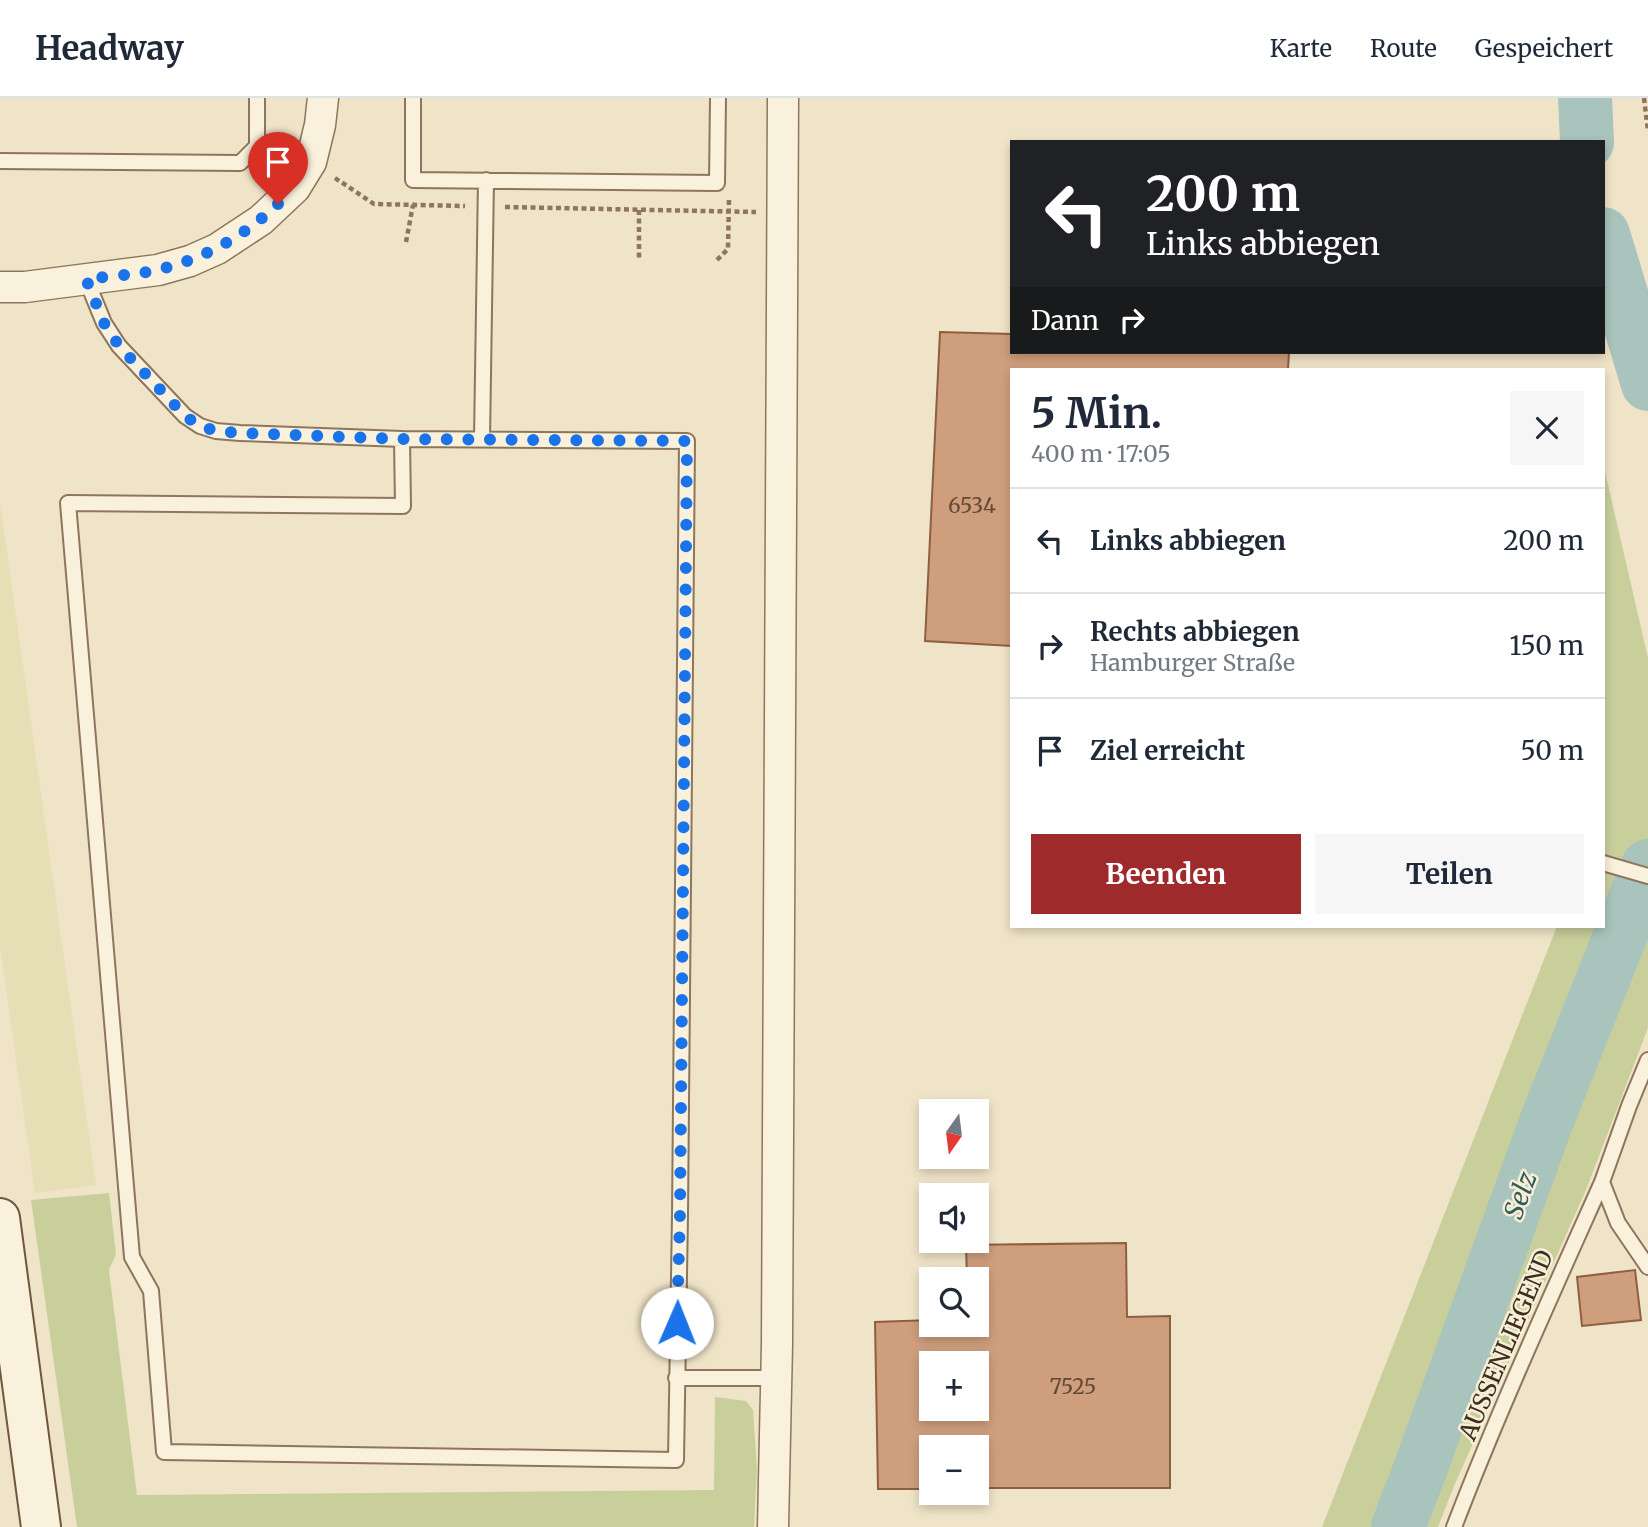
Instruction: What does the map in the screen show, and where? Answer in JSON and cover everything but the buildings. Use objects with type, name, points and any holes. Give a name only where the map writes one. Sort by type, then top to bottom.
[{"type":"main road","points":[[0,1218],[41,1527]]},
{"type":"street","points":[[8,290],[158,270],[190,261],[217,249],[261,220],[295,188],[311,162],[323,98]]},
{"type":"street","points":[[773,1527],[783,98]]},
{"type":"lane","points":[[0,161],[240,163],[257,146],[257,98]]},
{"type":"lane","points":[[413,98],[413,180],[717,183],[718,98]]},
{"type":"lane","points":[[482,439],[486,180]]},
{"type":"lane","points":[[86,279],[104,323],[119,346],[185,416],[200,426],[216,431],[402,439],[687,441],[676,1460],[164,1452],[151,1291],[132,1258],[68,503],[403,506],[402,439]]},
{"type":"lane","points":[[1605,864],[1648,876]]},
{"type":"lane","name":"AUSSENLIEGEND","points":[[1454,1527],[1602,1182],[1648,1060]]},
{"type":"lane","points":[[1602,1182],[1618,1223],[1648,1267]]},
{"type":"lane","points":[[676,1378],[776,1378]]},
{"type":"path","points":[[1644,98],[1648,131]]},
{"type":"path","points":[[717,183],[728,194],[729,211],[728,249],[717,260]]},
{"type":"path","points":[[406,242],[413,205]]},
{"type":"path","points":[[639,210],[639,259]]},
{"type":"shaded area","points":[[0,502],[96,1185],[35,1193],[0,947]]},
{"type":"green space","points":[[1605,472],[1648,658],[1648,1028],[1586,1190],[1438,1527],[1322,1527],[1556,928],[1605,928]]},
{"type":"green space","points":[[109,1193],[116,1254],[109,1270],[137,1495],[714,1490],[715,1397],[746,1401],[753,1410],[757,1470],[754,1527],[77,1527],[31,1200]]},
{"type":"waterway","name":"Selz","points":[[1585,98],[1587,140]]},
{"type":"waterway","name":"Selz","points":[[1605,241],[1648,384]]},
{"type":"waterway","name":"Selz","points":[[1398,1527],[1547,1120],[1648,866]]},
{"type":"route","points":[[278,204],[261,220],[217,249],[190,261],[158,270],[86,279],[104,323],[119,346],[185,416],[200,426],[216,431],[240,433],[402,439],[687,441],[677,1323]]}]
